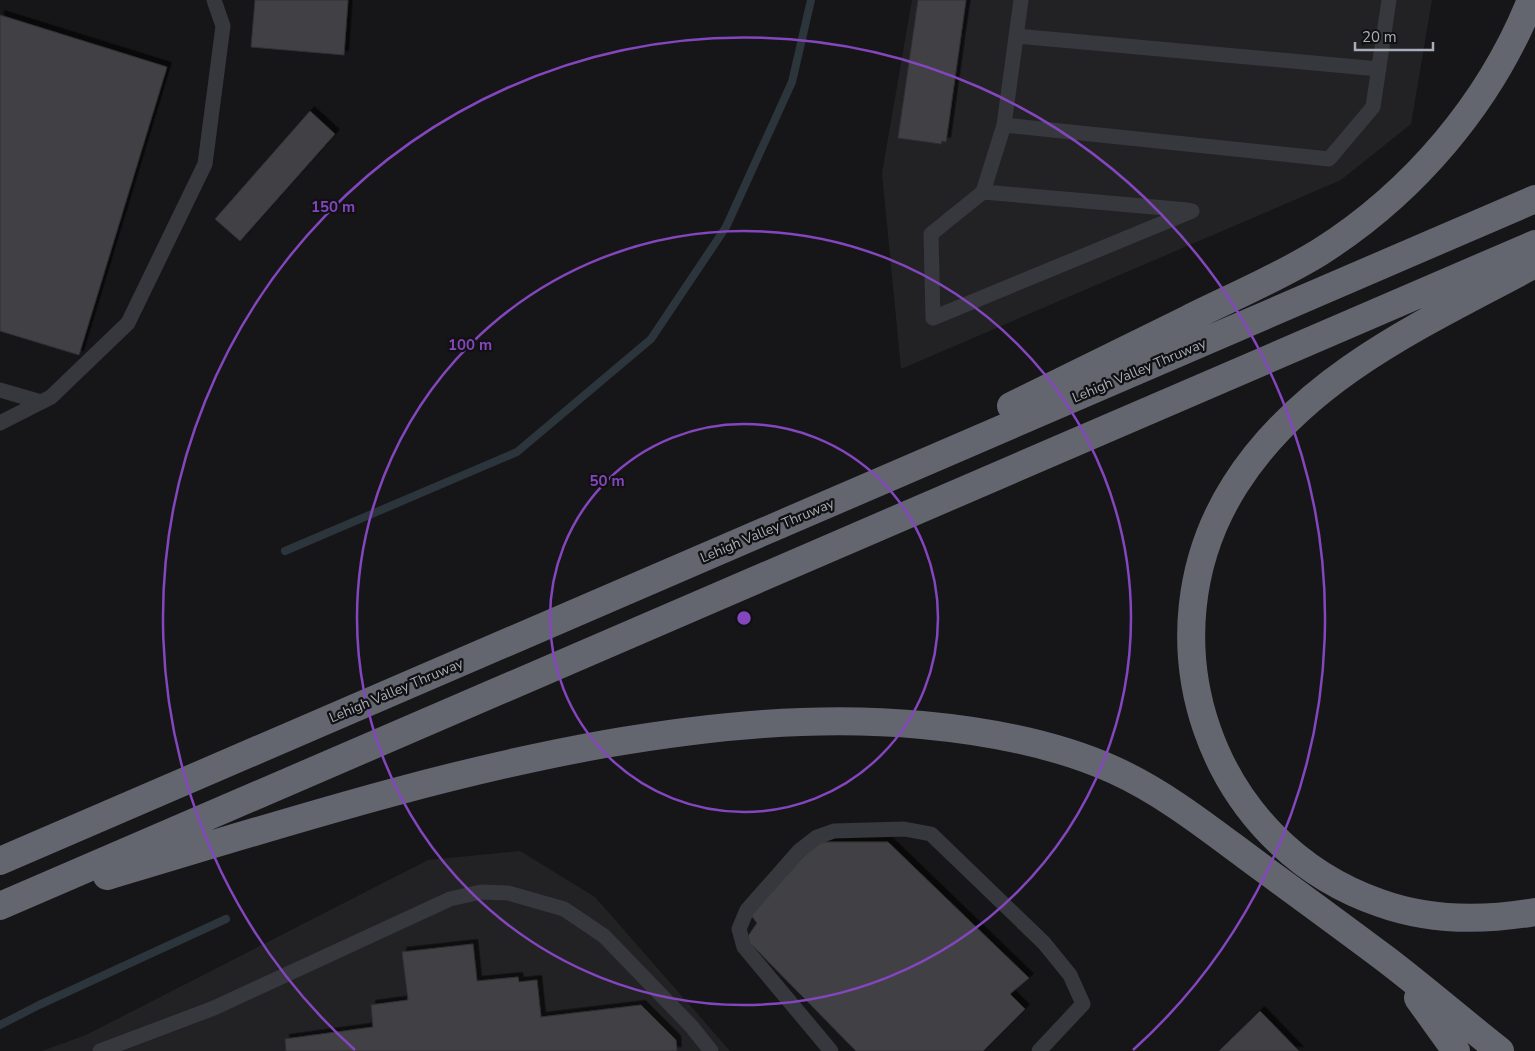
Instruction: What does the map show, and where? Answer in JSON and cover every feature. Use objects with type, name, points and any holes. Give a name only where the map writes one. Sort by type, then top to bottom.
[{"type":"highway","points":[[705,557],[1290,269],[1347,234],[1378,209],[1419,171],[1452,134],[1498,66],[1530,0]]},
{"type":"highway","name":"Lehigh Valley Thruway","points":[[0,861],[1535,199]]},
{"type":"highway","points":[[0,907],[1535,244]]},
{"type":"highway","points":[[1535,264],[1408,332],[1358,362],[1303,406],[1265,446],[1235,485],[1222,508],[1203,553],[1193,600],[1190,647],[1192,670],[1203,719],[1223,767],[1251,811],[1275,839],[1290,852],[1341,886],[1380,903],[1403,910],[1426,915],[1470,918],[1493,918],[1535,912]]},
{"type":"highway","points":[[0,907],[303,817],[452,776],[633,739],[780,722],[866,721],[939,726],[1000,736],[1058,749],[1114,770],[1169,801],[1389,962],[1500,1051]]},
{"type":"highway","points":[[1389,962],[1456,1051]]},
{"type":"lane","points":[[0,423],[51,397],[128,323],[205,164],[223,26],[214,0]]},
{"type":"lane","points":[[984,192],[1192,211],[933,318],[931,234],[984,192],[1004,125],[1020,0]]},
{"type":"lane","points":[[1004,125],[1329,159],[1373,107],[1389,0]]},
{"type":"lane","points":[[1016,36],[1379,69]]},
{"type":"lane","points":[[0,390],[41,402]]},
{"type":"lane","points":[[831,1051],[744,948],[739,929],[747,910],[799,851],[817,837],[834,831],[904,829],[931,834],[1044,943],[1070,975],[1083,1004],[1039,1051]]},
{"type":"lane","points":[[100,1051],[214,1008],[450,899],[481,892],[508,893],[564,909],[604,936],[692,1028],[711,1051]]},
{"type":"shaded area","points":[[912,0],[1432,0],[1411,124],[1341,180],[901,369],[882,173]]},
{"type":"shaded area","points":[[520,851],[595,897],[730,1051],[42,1051],[86,1035],[428,860]]},
{"type":"building","points":[[255,0],[348,0],[344,55],[251,47]]},
{"type":"building","points":[[918,0],[966,0],[946,142],[942,141],[941,144],[898,138]]},
{"type":"building","points":[[0,15],[167,67],[79,355],[0,331]]},
{"type":"building","points":[[310,111],[335,134],[240,241],[215,219]]},
{"type":"building","points":[[818,842],[888,842],[1029,978],[1010,994],[1025,1009],[983,1051],[856,1051],[746,939],[757,923],[749,913]]},
{"type":"building","points":[[473,944],[477,981],[518,977],[519,982],[537,980],[541,1017],[641,1005],[676,1040],[677,1051],[286,1051],[285,1039],[373,1027],[371,1005],[408,1000],[402,952]]},
{"type":"building","points":[[1260,1011],[1299,1051],[1219,1051]]},
{"type":"waterway","points":[[285,551],[517,452],[651,339],[726,227],[792,82],[811,0]]},
{"type":"waterway","points":[[0,1025],[39,1005],[226,919]]}]
